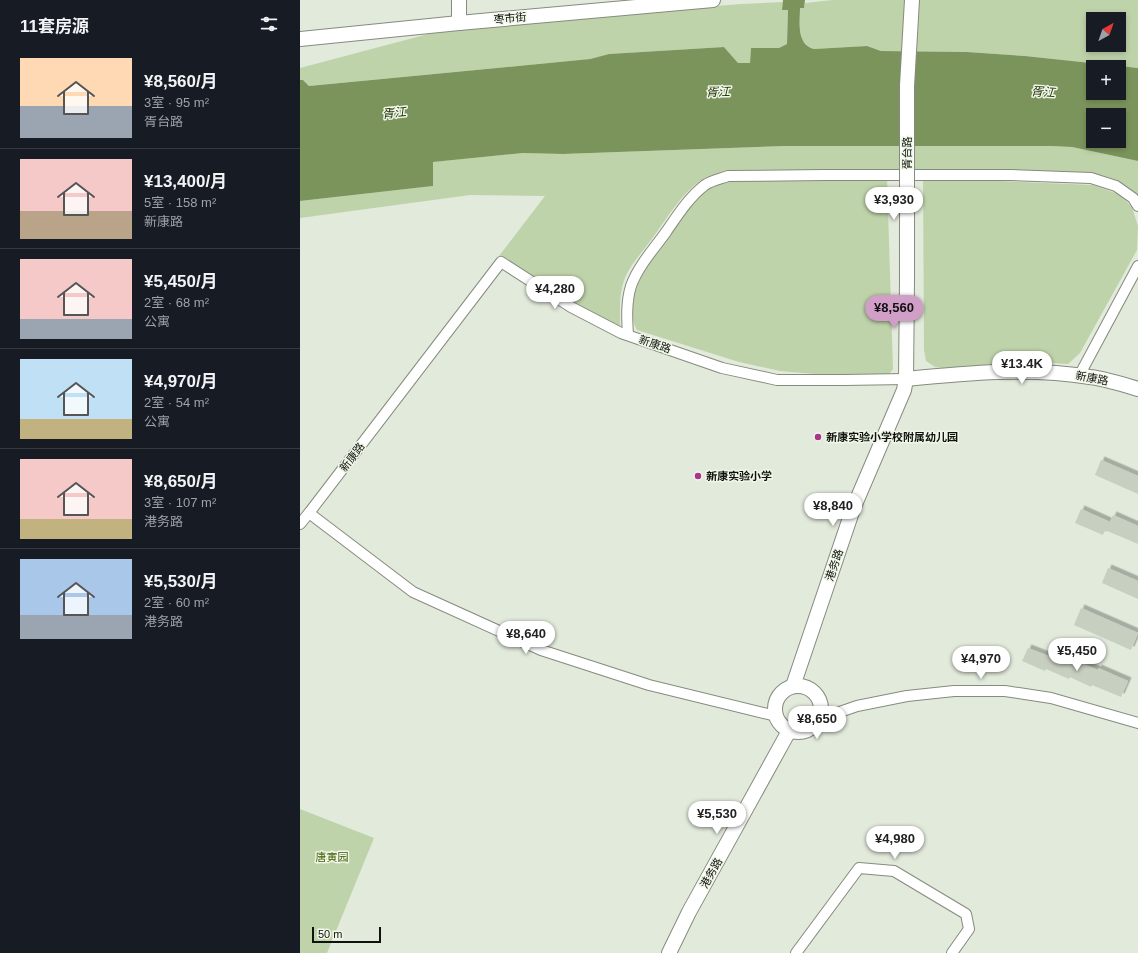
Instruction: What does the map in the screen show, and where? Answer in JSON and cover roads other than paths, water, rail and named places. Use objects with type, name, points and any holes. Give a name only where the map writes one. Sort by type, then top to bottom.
[{"type":"street","points":[[459,0],[459,22]]},
{"type":"street","name":"枣市街","points":[[302,39],[459,22],[713,0]]},
{"type":"street","name":"胥台路","points":[[906,379],[907,86],[912,0]]},
{"type":"street","points":[[628,335],[628,301],[636,274],[696,194],[705,185],[728,176],[1011,175],[1080,177],[1091,178],[1116,186],[1132,198],[1138,206]]},
{"type":"street","name":"新康路","points":[[309,513],[501,262],[571,306],[628,335],[722,368],[777,380],[906,379],[980,372],[1030,372],[1099,379],[1138,389]]},
{"type":"street","points":[[1079,376],[1138,266]]},
{"type":"street","name":"港务路","points":[[793,686],[852,509],[904,390],[906,379]]},
{"type":"street","points":[[300,524],[309,513],[413,592],[541,650],[649,685],[776,716]]},
{"type":"street","points":[[793,686],[801,686],[808,688],[815,693],[819,699],[821,715],[818,722],[812,728],[805,731],[789,731],[778,722],[774,708],[776,700],[786,689],[793,686]]},
{"type":"street","points":[[821,715],[834,714],[857,706],[907,696],[954,691],[1005,691],[1052,698],[1138,723]]},
{"type":"street","name":"港务路","points":[[669,953],[689,912],[789,731]]},
{"type":"street","points":[[796,953],[859,868],[894,871],[966,914],[969,929],[952,953]]},
{"type":"water","name":"胥江","points":[[783,0],[805,0],[804,8],[800,8],[800,32],[804,42],[814,49],[867,46],[881,51],[967,52],[1086,62],[1086,100],[1126,100],[1126,67],[1138,68],[1138,161],[1072,147],[1051,146],[785,146],[563,154],[523,153],[433,162],[433,186],[300,201],[300,80],[303,80],[309,86],[590,59],[609,54],[724,47],[738,63],[750,63],[751,48],[779,48],[787,44],[788,10],[782,10]]},
{"type":"place","name":"新康实验小学校附属幼儿园","points":[[818,437]]},
{"type":"place","name":"新康实验小学","points":[[698,476]]},
{"type":"park label","name":"唐寅园","points":[[332,857]]}]
